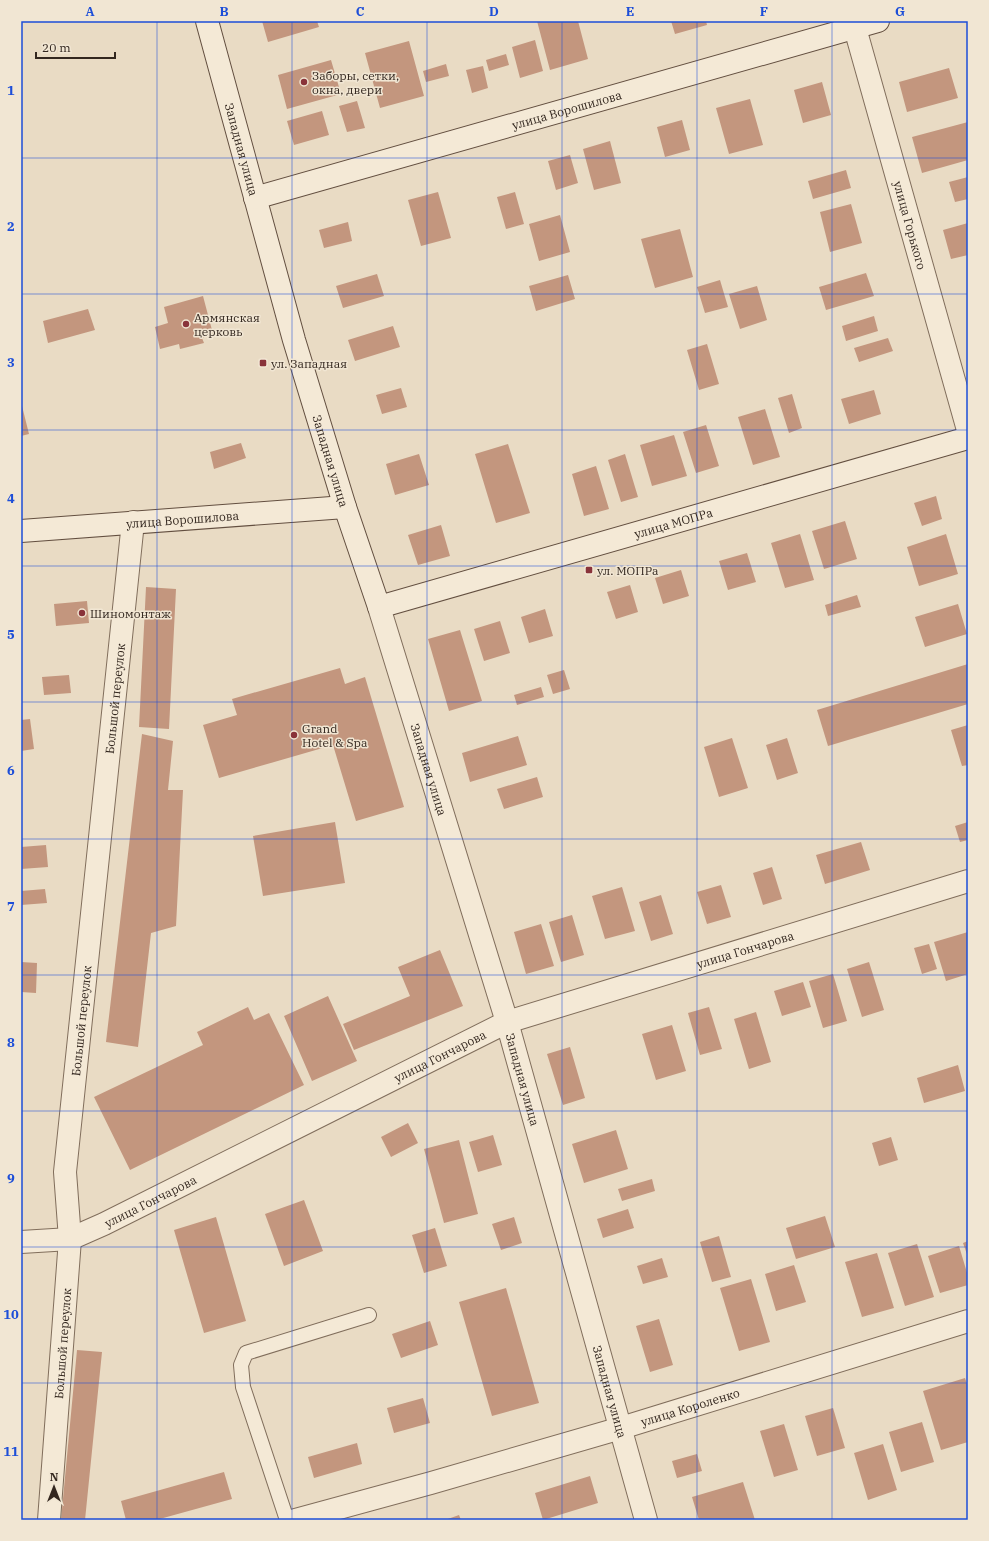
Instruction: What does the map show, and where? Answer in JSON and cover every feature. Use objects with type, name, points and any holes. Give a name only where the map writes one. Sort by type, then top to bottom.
[{"type":"street","name":"Западная улица","points":[[207,21],[294,340],[345,507],[379,607],[507,1022],[646,1520]]},
{"type":"street","name":"улица Ворошилова","points":[[255,198],[854,24],[878,21]]},
{"type":"street","name":"улица Горького","points":[[854,24],[968,430]]},
{"type":"street","name":"улица МОПРа","points":[[379,607],[968,438]]},
{"type":"street","name":"улица Ворошилова","points":[[21,531],[345,507]]},
{"type":"street","name":"Большой переулок","points":[[49,1520],[70,1239],[65,1172],[133,522]]},
{"type":"street","name":"улица Гончарова","points":[[21,1242],[70,1239],[104,1224],[507,1022],[968,881]]},
{"type":"street","name":"улица Короленко","points":[[295,1520],[431,1483],[621,1428],[968,1321]]},
{"type":"lane","points":[[287,1520],[243,1387],[241,1365],[246,1353],[369,1315]]},
{"type":"building","points":[[262,21],[317,21],[319,27],[268,42]]},
{"type":"building","points":[[537,21],[578,21],[588,59],[550,70]]},
{"type":"building","points":[[671,21],[706,21],[707,25],[675,34]]},
{"type":"building","points":[[535,40],[543,71],[520,78],[512,47]]},
{"type":"building","points":[[409,41],[424,96],[380,108],[365,53]]},
{"type":"building","points":[[506,54],[509,65],[489,71],[486,60]]},
{"type":"building","points":[[331,60],[341,94],[287,109],[278,75]]},
{"type":"building","points":[[446,64],[449,76],[426,82],[423,71]]},
{"type":"building","points":[[483,66],[488,88],[472,93],[466,70]]},
{"type":"building","points":[[949,68],[958,98],[907,112],[899,82]]},
{"type":"building","points":[[822,82],[831,115],[803,123],[794,90]]},
{"type":"building","points":[[750,99],[763,145],[729,154],[716,108]]},
{"type":"building","points":[[357,101],[365,128],[347,132],[339,106]]},
{"type":"building","points":[[322,111],[329,135],[294,145],[287,121]]},
{"type":"building","points":[[682,120],[690,150],[665,157],[657,127]]},
{"type":"building","points":[[968,122],[968,160],[922,173],[912,137]]},
{"type":"building","points":[[610,141],[621,183],[594,190],[583,149]]},
{"type":"building","points":[[570,155],[578,183],[556,190],[548,161]]},
{"type":"building","points":[[846,170],[851,188],[813,199],[808,181]]},
{"type":"building","points":[[968,177],[968,199],[955,202],[949,182]]},
{"type":"building","points":[[438,192],[451,238],[421,246],[408,200]]},
{"type":"building","points":[[515,192],[524,224],[506,229],[497,197]]},
{"type":"building","points":[[851,204],[862,243],[830,252],[820,212]]},
{"type":"building","points":[[560,215],[570,252],[539,261],[529,224]]},
{"type":"building","points":[[348,222],[352,241],[324,248],[319,230]]},
{"type":"building","points":[[968,223],[968,255],[951,259],[943,230]]},
{"type":"building","points":[[680,229],[693,277],[655,288],[641,239]]},
{"type":"building","points":[[866,273],[874,296],[826,310],[819,287]]},
{"type":"building","points":[[377,274],[384,296],[343,308],[336,286]]},
{"type":"building","points":[[568,275],[575,299],[536,311],[529,286]]},
{"type":"building","points":[[720,280],[728,307],[705,313],[697,287]]},
{"type":"building","points":[[757,286],[767,320],[740,329],[729,294]]},
{"type":"building","name":"Армянская церковь","points":[[203,296],[213,334],[202,338],[204,343],[180,349],[179,344],[160,349],[155,327],[168,323],[164,307]]},
{"type":"building","points":[[88,309],[95,330],[48,343],[43,321]]},
{"type":"building","points":[[874,316],[878,331],[846,341],[842,326]]},
{"type":"building","points":[[393,326],[400,347],[355,361],[348,340]]},
{"type":"building","points":[[888,338],[893,351],[859,362],[854,348]]},
{"type":"building","points":[[707,344],[719,384],[699,390],[687,350]]},
{"type":"building","points":[[401,388],[407,407],[382,414],[376,395]]},
{"type":"building","points":[[874,390],[881,414],[849,424],[841,399]]},
{"type":"building","points":[[792,394],[802,428],[789,433],[778,398]]},
{"type":"building","points":[[21,402],[29,434],[21,436]]},
{"type":"building","points":[[765,409],[780,457],[753,465],[738,417]]},
{"type":"building","points":[[706,425],[719,466],[696,473],[683,432]]},
{"type":"building","points":[[674,435],[687,476],[652,486],[640,445]]},
{"type":"building","points":[[241,443],[246,458],[214,469],[210,452]]},
{"type":"building","points":[[508,444],[530,513],[496,523],[475,454]]},
{"type":"building","points":[[419,454],[429,485],[395,495],[386,464]]},
{"type":"building","points":[[625,454],[638,497],[621,502],[608,460]]},
{"type":"building","points":[[596,466],[609,509],[584,516],[572,474]]},
{"type":"building","points":[[936,496],[942,519],[922,526],[914,503]]},
{"type":"building","points":[[845,521],[857,559],[824,569],[812,531]]},
{"type":"building","points":[[441,525],[450,556],[418,565],[408,535]]},
{"type":"building","points":[[800,534],[814,580],[785,588],[771,543]]},
{"type":"building","points":[[946,534],[958,574],[919,586],[907,547]]},
{"type":"building","points":[[747,553],[756,582],[728,590],[719,561]]},
{"type":"building","points":[[681,570],[689,596],[663,604],[655,578]]},
{"type":"building","points":[[630,585],[638,612],[616,619],[607,592]]},
{"type":"building","points":[[146,587],[176,589],[169,729],[139,727]]},
{"type":"building","points":[[857,595],[861,607],[828,616],[825,605]]},
{"type":"building","points":[[87,601],[89,623],[56,626],[54,604]]},
{"type":"building","points":[[958,604],[967,634],[925,647],[915,617]]},
{"type":"building","points":[[545,609],[553,636],[529,643],[521,617]]},
{"type":"building","points":[[500,621],[510,653],[484,661],[474,629]]},
{"type":"building","points":[[460,630],[482,701],[449,711],[428,639]]},
{"type":"building","points":[[968,664],[968,704],[828,746],[817,710]]},
{"type":"building","name":"Grand Hotel & Spa","points":[[340,668],[345,684],[365,677],[404,807],[356,821],[333,745],[219,778],[203,725],[237,715],[232,699]]},
{"type":"building","points":[[564,670],[570,689],[553,694],[547,675]]},
{"type":"building","points":[[69,675],[71,693],[44,695],[42,677]]},
{"type":"building","points":[[541,687],[544,697],[517,705],[514,695]]},
{"type":"building","points":[[30,719],[34,749],[21,751],[21,720]]},
{"type":"building","points":[[968,725],[968,765],[962,766],[951,730]]},
{"type":"building","points":[[142,734],[173,741],[168,790],[183,790],[176,926],[151,933],[138,1047],[106,1042]]},
{"type":"building","points":[[518,736],[527,765],[470,782],[462,753]]},
{"type":"building","points":[[732,738],[748,788],[719,797],[704,747]]},
{"type":"building","points":[[787,738],[798,773],[777,780],[766,745]]},
{"type":"building","points":[[537,777],[543,797],[504,809],[497,789]]},
{"type":"building","points":[[335,822],[345,883],[263,896],[253,836]]},
{"type":"building","points":[[968,822],[968,840],[960,842],[955,826]]},
{"type":"building","points":[[861,842],[870,870],[825,884],[816,855]]},
{"type":"building","points":[[46,845],[48,867],[21,869],[21,847]]},
{"type":"building","points":[[772,867],[782,899],[763,905],[753,873]]},
{"type":"building","points":[[721,885],[731,917],[707,924],[697,892]]},
{"type":"building","points":[[622,887],[635,931],[605,939],[592,896]]},
{"type":"building","points":[[45,889],[47,903],[21,905],[21,891]]},
{"type":"building","points":[[661,895],[673,934],[651,941],[639,902]]},
{"type":"building","points":[[572,915],[584,955],[561,962],[549,922]]},
{"type":"building","points":[[541,924],[554,966],[526,974],[514,932]]},
{"type":"building","points":[[968,932],[968,974],[946,981],[934,942]]},
{"type":"building","points":[[929,944],[937,969],[922,974],[914,948]]},
{"type":"building","points":[[440,950],[463,1006],[354,1050],[343,1024],[410,996],[398,967]]},
{"type":"building","points":[[21,962],[37,963],[36,993],[21,992]]},
{"type":"building","points":[[869,962],[884,1010],[862,1017],[847,969]]},
{"type":"building","points":[[833,974],[847,1021],[823,1028],[809,981]]},
{"type":"building","points":[[803,982],[811,1007],[782,1016],[774,991]]},
{"type":"building","points":[[328,996],[357,1061],[312,1081],[284,1016]]},
{"type":"building","points":[[248,1007],[254,1020],[269,1013],[304,1085],[130,1170],[94,1097],[203,1045],[197,1032]]},
{"type":"building","points":[[709,1007],[722,1049],[700,1055],[688,1013]]},
{"type":"building","points":[[756,1012],[771,1062],[749,1069],[734,1019]]},
{"type":"building","points":[[672,1025],[686,1071],[656,1080],[642,1034]]},
{"type":"building","points":[[570,1047],[585,1098],[563,1105],[547,1054]]},
{"type":"building","points":[[958,1065],[965,1091],[924,1103],[917,1078]]},
{"type":"building","points":[[408,1123],[418,1143],[391,1157],[381,1137]]},
{"type":"building","points":[[616,1130],[628,1169],[584,1183],[572,1144]]},
{"type":"building","points":[[493,1135],[502,1165],[478,1172],[469,1142]]},
{"type":"building","points":[[891,1137],[898,1160],[879,1166],[872,1143]]},
{"type":"building","points":[[459,1140],[478,1214],[444,1223],[424,1149]]},
{"type":"building","points":[[652,1179],[655,1191],[622,1201],[618,1189]]},
{"type":"building","points":[[304,1200],[323,1251],[284,1266],[265,1214]]},
{"type":"building","points":[[628,1209],[634,1228],[603,1238],[597,1219]]},
{"type":"building","points":[[825,1216],[835,1247],[796,1259],[786,1228]]},
{"type":"building","points":[[216,1217],[246,1321],[204,1333],[174,1230]]},
{"type":"building","points":[[514,1217],[522,1243],[501,1250],[492,1224]]},
{"type":"building","points":[[435,1228],[447,1266],[424,1273],[412,1235]]},
{"type":"building","points":[[719,1236],[731,1277],[712,1282],[700,1242]]},
{"type":"building","points":[[968,1241],[968,1257],[963,1243]]},
{"type":"building","points":[[917,1244],[934,1297],[905,1306],[888,1253]]},
{"type":"building","points":[[959,1246],[968,1276],[968,1285],[940,1293],[928,1256]]},
{"type":"building","points":[[877,1253],[894,1308],[862,1317],[845,1262]]},
{"type":"building","points":[[662,1258],[668,1277],[643,1284],[637,1266]]},
{"type":"building","points":[[794,1265],[806,1302],[776,1311],[765,1274]]},
{"type":"building","points":[[751,1279],[770,1342],[739,1351],[720,1288]]},
{"type":"building","points":[[506,1288],[539,1403],[492,1416],[459,1302]]},
{"type":"building","points":[[659,1319],[673,1365],[650,1372],[636,1326]]},
{"type":"building","points":[[430,1321],[438,1345],[401,1358],[392,1334]]},
{"type":"building","points":[[77,1350],[102,1352],[85,1520],[61,1520]]},
{"type":"building","points":[[965,1378],[968,1387],[968,1442],[941,1450],[923,1391]]},
{"type":"building","points":[[423,1398],[430,1423],[394,1433],[387,1408]]},
{"type":"building","points":[[833,1408],[845,1448],[817,1456],[805,1416]]},
{"type":"building","points":[[922,1422],[934,1462],[901,1472],[889,1432]]},
{"type":"building","points":[[784,1424],[798,1470],[774,1477],[760,1431]]},
{"type":"building","points":[[357,1443],[362,1464],[314,1478],[308,1457]]},
{"type":"building","points":[[883,1444],[897,1490],[868,1500],[854,1453]]},
{"type":"building","points":[[697,1454],[702,1471],[677,1478],[672,1461]]},
{"type":"building","points":[[224,1472],[232,1499],[156,1520],[126,1520],[121,1501]]},
{"type":"building","points":[[590,1476],[598,1503],[543,1520],[535,1493]]},
{"type":"building","points":[[743,1482],[755,1520],[699,1520],[692,1497]]},
{"type":"building","points":[[459,1515],[461,1520],[445,1520]]},
{"type":"place","name":"Заборы, сетки, окна, двери","points":[[304,82]]},
{"type":"place","name":"Армянская церковь","points":[[186,324]]},
{"type":"place","name":"ул. Западная","points":[[263,363]]},
{"type":"place","name":"ул. МОПРа","points":[[589,570]]},
{"type":"place","name":"Шиномонтаж","points":[[82,613]]},
{"type":"place","name":"Grand Hotel & Spa","points":[[294,735]]}]
